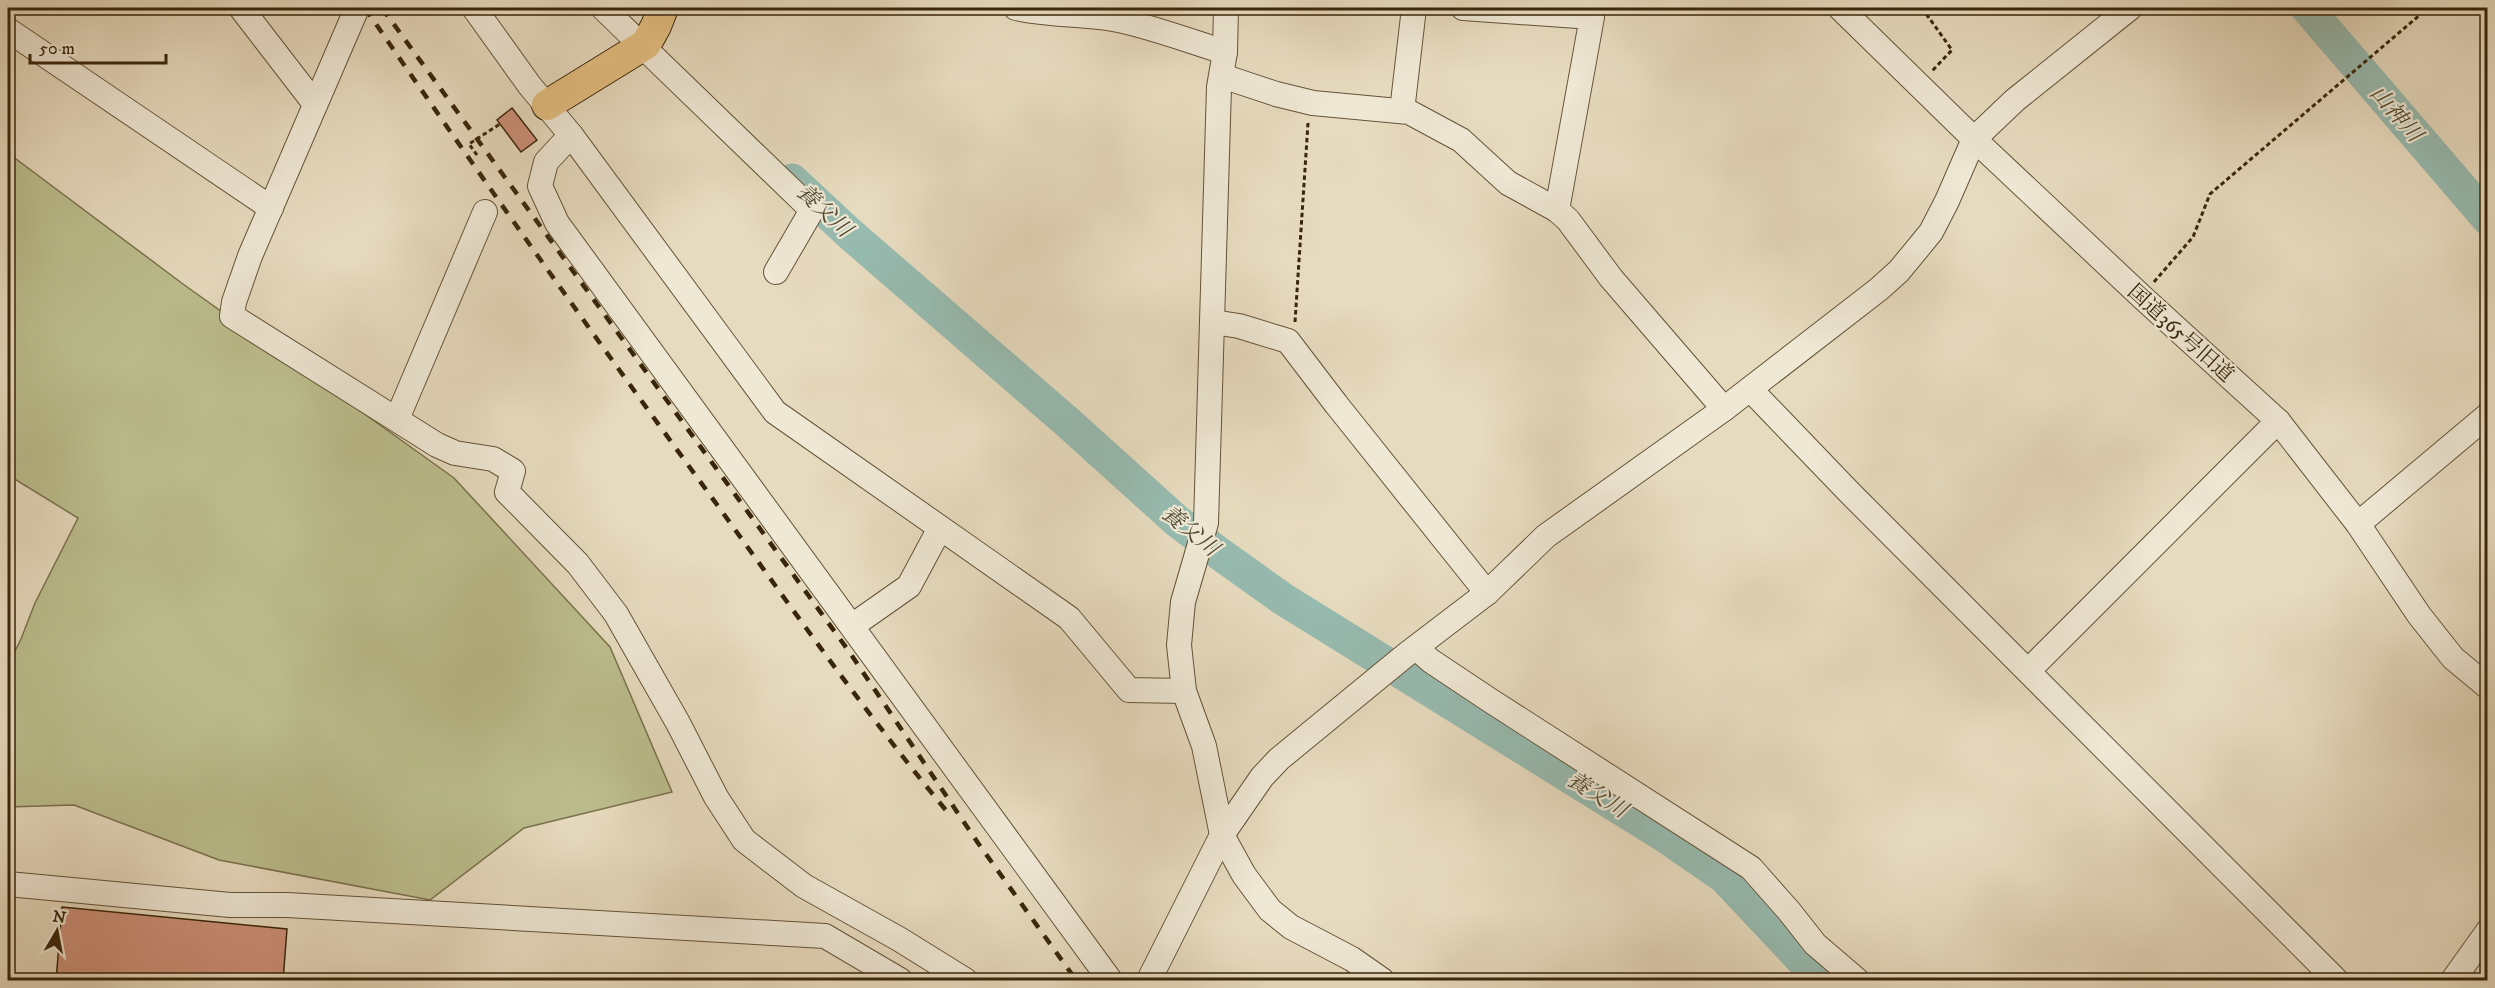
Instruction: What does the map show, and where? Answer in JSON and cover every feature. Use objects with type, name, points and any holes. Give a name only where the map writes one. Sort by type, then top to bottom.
[{"type":"main road","points":[[547,105],[652,31]]},
{"type":"street","points":[[241,8],[315,104]]},
{"type":"street","points":[[357,8],[247,265],[234,302],[232,316],[455,453],[493,459],[513,471],[507,492],[578,564],[616,614],[678,723],[716,797],[744,840],[804,886],[899,939],[965,981]]},
{"type":"street","points":[[474,8],[530,86],[571,135],[775,412],[1069,618],[1129,690],[1184,691]]},
{"type":"street","points":[[603,8],[652,31],[812,210],[776,272]]},
{"type":"street","points":[[1016,8],[1042,13],[1128,21],[1225,52]]},
{"type":"street","points":[[1226,8],[1225,52],[1219,110],[1206,523],[1183,602],[1179,645],[1184,691],[1204,746],[1222,835],[1244,875],[1270,910],[1291,927],[1352,959],[1382,981]]},
{"type":"street","points":[[1402,111],[1414,8]]},
{"type":"street","points":[[1463,8],[1592,17],[1572,139],[1557,210]]},
{"type":"street","name":"国道365号旧道","points":[[1840,8],[1974,139],[2278,421],[2358,524],[2419,615],[2453,658],[2487,687]]},
{"type":"street","points":[[1149,981],[1222,835],[1262,777],[1279,759],[1487,593],[1546,536],[1724,410],[1880,289],[1931,232],[1974,139],[2015,100],[2130,8]]},
{"type":"street","points":[[8,30],[271,208]]},
{"type":"street","points":[[1222,76],[1276,94],[1313,103],[1409,112],[1461,140],[1508,183],[1557,210],[1568,220],[1611,278],[1724,410]]},
{"type":"street","points":[[571,135],[546,162],[540,186],[557,223],[1110,981]]},
{"type":"street","points":[[397,419],[485,212]]},
{"type":"street","points":[[1213,322],[1239,326],[1288,341],[1487,593]]},
{"type":"street","points":[[1750,389],[1850,493],[2029,670],[2336,981]]},
{"type":"street","points":[[2358,524],[2487,415]]},
{"type":"street","points":[[2029,670],[2278,421]]},
{"type":"street","points":[[852,626],[909,586],[940,528]]},
{"type":"street","points":[[1412,651],[1431,661],[1751,868],[1815,944],[1857,981]]},
{"type":"street","points":[[8,884],[230,905],[287,905],[825,936],[900,981]]},
{"type":"street","points":[[2453,981],[2487,931]]},
{"type":"path","points":[[1918,86],[1953,50],[1922,8]]},
{"type":"path","points":[[2142,297],[2193,237],[2210,194],[2428,8]]},
{"type":"path","points":[[1288,341],[1295,325],[1308,124],[1313,103]]},
{"type":"path","points":[[477,155],[469,144],[500,124]]},
{"type":"green space","points":[[8,153],[183,284],[454,478],[610,647],[672,792],[524,828],[430,900],[219,860],[74,805],[8,807],[8,665],[35,603],[78,518],[8,475]]},
{"type":"building","points":[[512,108],[537,140],[521,152],[497,120]]},
{"type":"building","points":[[62,907],[287,929],[283,981],[56,981]]},
{"type":"waterway","name":"山神川","points":[[2307,8],[2488,219]]},
{"type":"waterway","name":"養父川","points":[[792,180],[850,234],[1065,420],[1177,521],[1283,599],[1663,835],[1724,877],[1821,980]]},
{"type":"railway","points":[[365,8],[628,383],[802,623],[889,739],[949,814]]},
{"type":"railway","points":[[382,8],[848,650],[978,843],[1076,980]]}]
